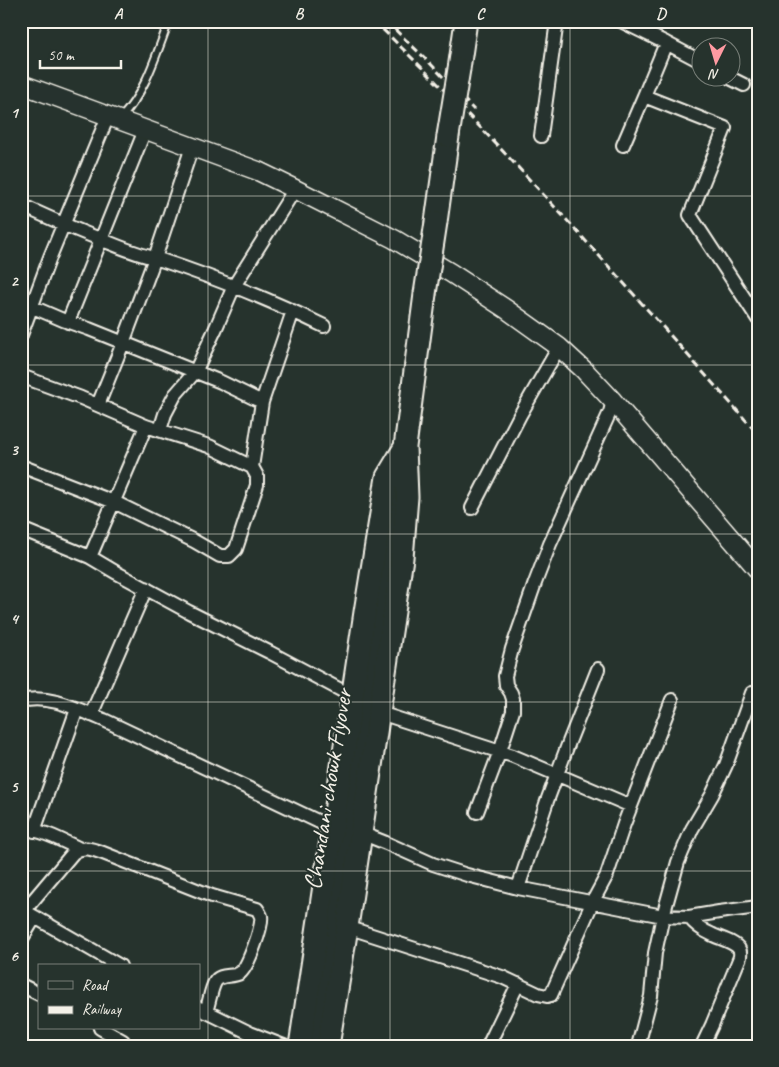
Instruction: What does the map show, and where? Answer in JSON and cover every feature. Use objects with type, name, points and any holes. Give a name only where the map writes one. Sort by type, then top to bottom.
[{"type":"highway","points":[[328,1046],[402,558],[407,497],[405,447],[448,136],[466,21]]},
{"type":"highway","points":[[286,1045],[332,828],[364,612],[387,477],[405,447]]},
{"type":"main road","points":[[21,84],[258,171],[394,239],[506,309],[559,347],[584,370],[613,401],[758,570]]},
{"type":"main road","name":"Chandani chowk Flyover","points":[[315,1046],[405,447]]},
{"type":"street","points":[[541,136],[557,21]]},
{"type":"street","points":[[621,21],[692,57]]},
{"type":"street","points":[[623,145],[666,43]]},
{"type":"street","points":[[644,96],[726,128],[690,215],[758,319]]},
{"type":"street","points":[[21,335],[27,304],[114,118]]},
{"type":"street","points":[[68,322],[146,130]]},
{"type":"street","points":[[98,405],[155,258],[192,147]]},
{"type":"street","points":[[160,430],[165,414],[175,395],[194,372],[216,330],[234,286],[295,189]]},
{"type":"street","points":[[21,205],[82,233],[234,286],[324,326]]},
{"type":"street","points":[[27,304],[221,382],[262,402]]},
{"type":"street","points":[[252,468],[262,402],[293,311]]},
{"type":"street","points":[[472,508],[520,415],[559,347]]},
{"type":"street","points":[[21,376],[98,405],[146,426],[209,446],[252,468],[257,476],[257,485],[236,548],[229,556],[220,556],[194,541],[114,502],[21,466]]},
{"type":"street","points":[[477,812],[513,711],[513,700],[506,685],[512,649],[550,544],[610,412],[613,401]]},
{"type":"street","points":[[90,557],[146,426]]},
{"type":"street","points":[[21,529],[90,557],[190,612],[352,696]]},
{"type":"street","points":[[91,714],[146,588]]},
{"type":"street","points":[[518,888],[557,775],[598,670]]},
{"type":"street","points":[[638,1046],[651,996],[655,953],[663,916],[682,851],[726,765],[752,693]]},
{"type":"street","points":[[21,700],[32,698],[46,699],[91,714],[332,828]]},
{"type":"street","points":[[347,927],[502,977],[538,994],[551,995],[607,875],[631,806],[672,700]]},
{"type":"street","points":[[77,709],[28,832],[55,838],[78,848],[87,848],[103,853],[212,896],[257,909],[261,915],[260,925],[245,966],[240,973],[232,976],[222,976],[215,981],[202,1010],[250,1033],[286,1045]]},
{"type":"street","points":[[380,713],[500,751],[631,806]]},
{"type":"street","points":[[361,833],[447,869],[518,888],[594,901],[663,916],[689,917],[758,906]]},
{"type":"street","points":[[21,940],[27,912],[78,848]]},
{"type":"street","points":[[27,912],[117,964]]},
{"type":"street","points":[[689,917],[696,925],[732,944],[740,951],[740,957],[702,1046]]},
{"type":"street","points":[[21,984],[38,993]]},
{"type":"street","points":[[488,1046],[518,984]]},
{"type":"street","points":[[103,1030],[122,1043],[127,1030]]},
{"type":"lane","points":[[114,118],[130,108],[143,87],[169,21]]},
{"type":"railway","points":[[374,21],[522,172],[758,434]]},
{"type":"railway","points":[[386,21],[429,62],[474,110]]}]
